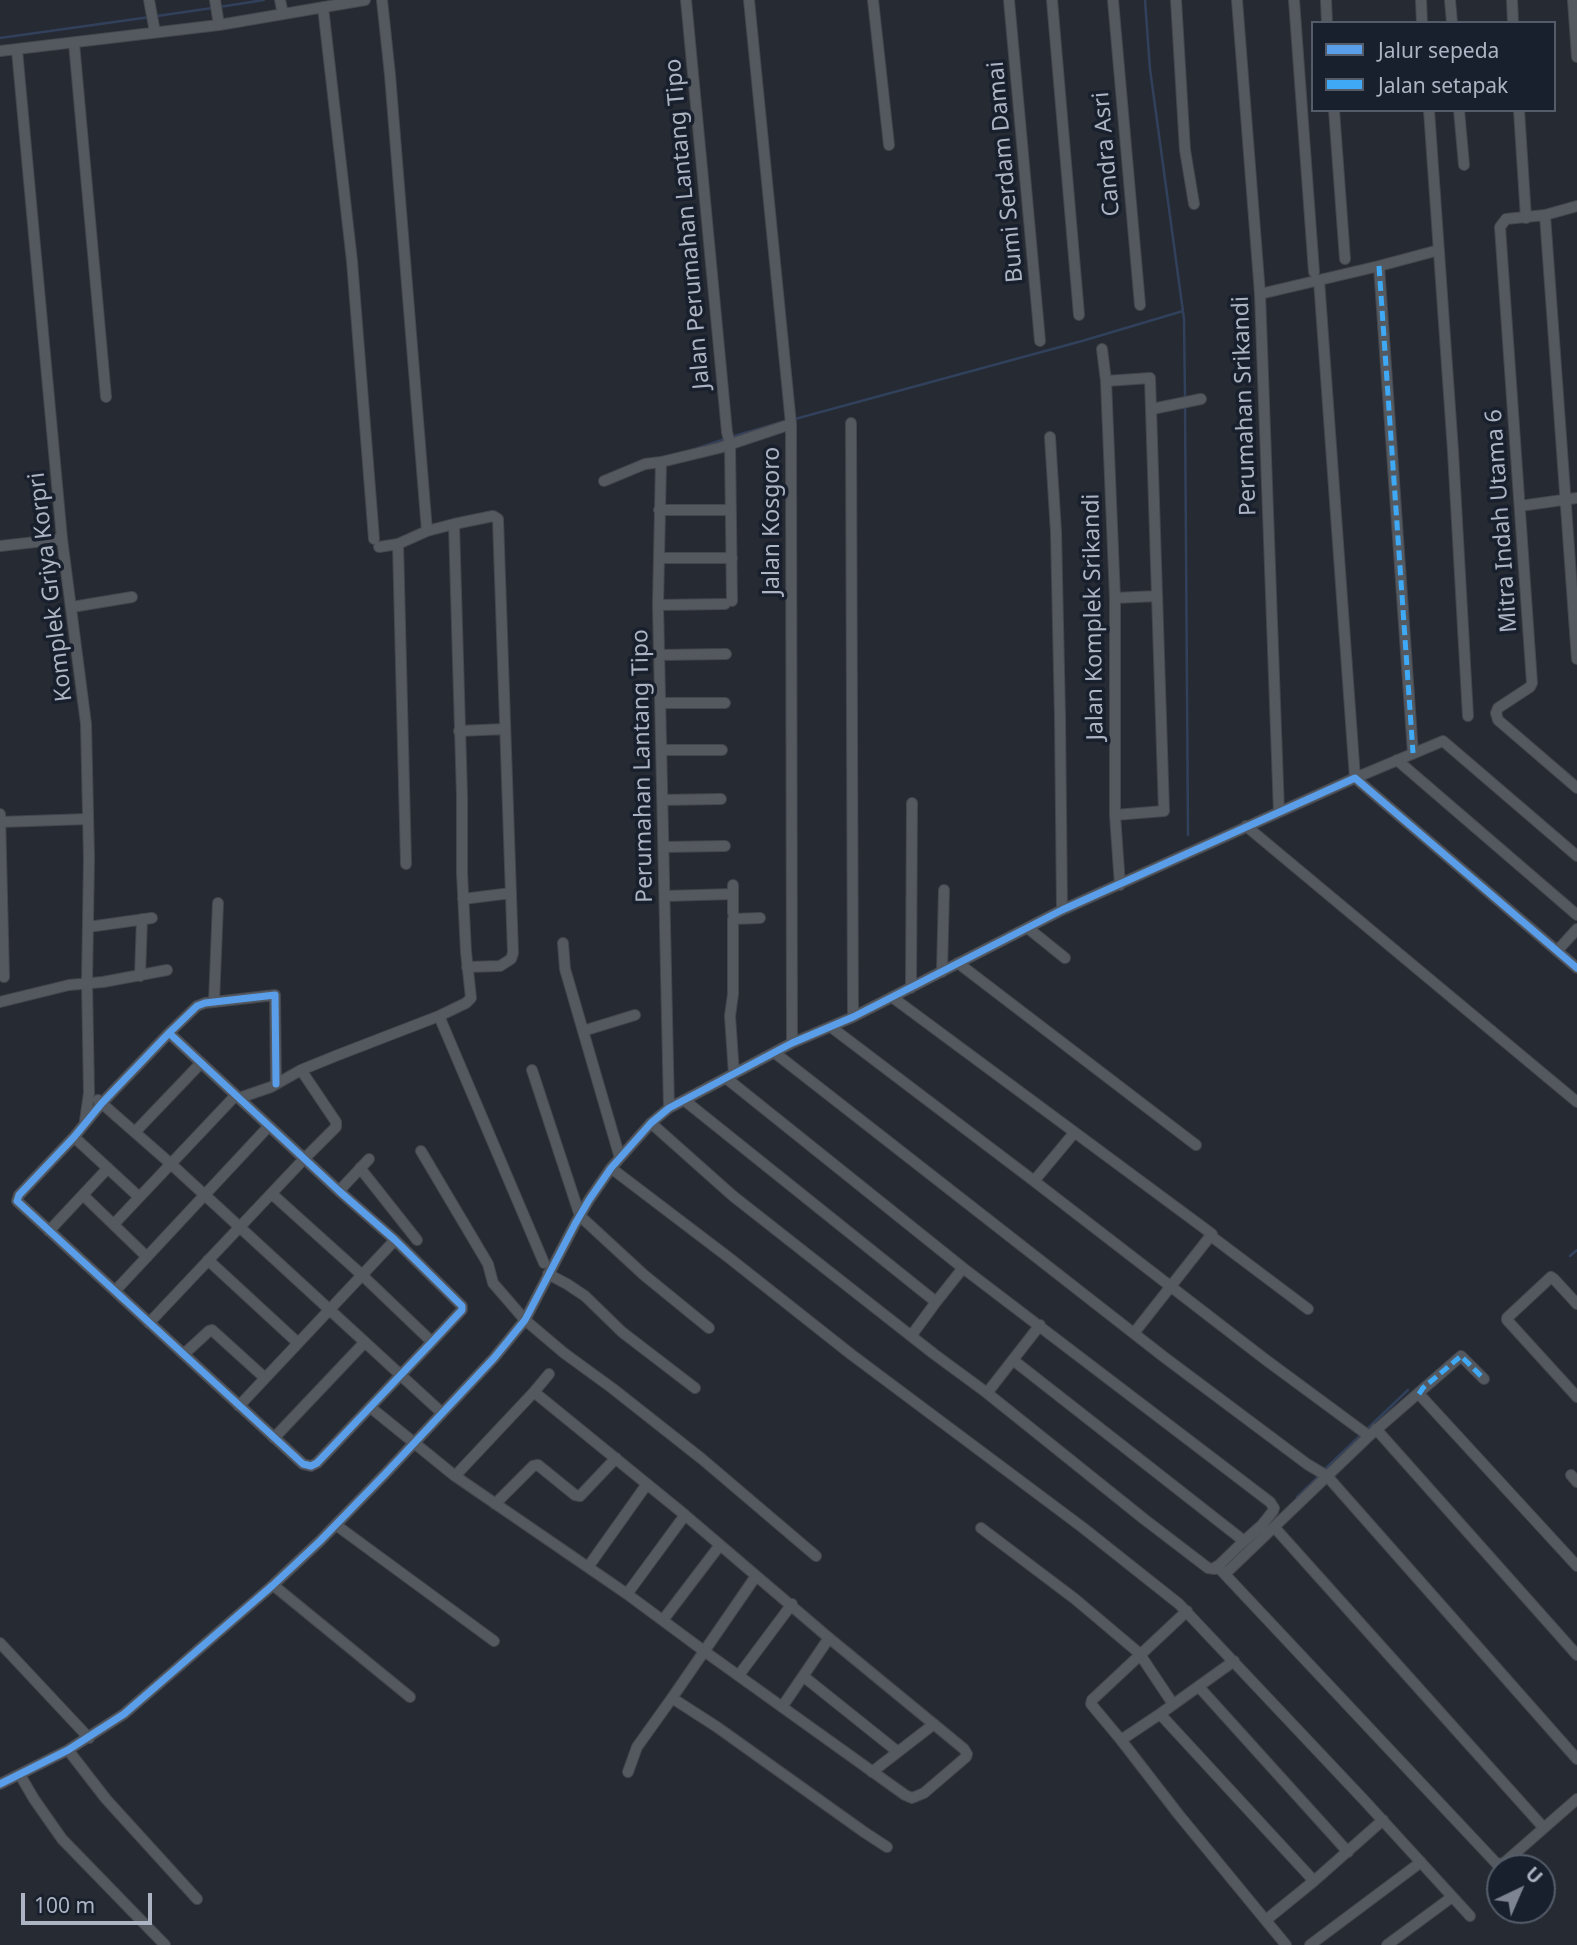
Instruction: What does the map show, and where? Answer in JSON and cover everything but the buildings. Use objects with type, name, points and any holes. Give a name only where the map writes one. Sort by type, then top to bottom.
[{"type":"street","points":[[215,0],[218,22]]},
{"type":"street","points":[[0,51],[74,43],[155,28],[218,22],[282,6],[323,7],[365,0]]},
{"type":"street","points":[[382,0],[427,531]]},
{"type":"street","name":"Jalan Perumahan Lantang Tipo","points":[[658,605],[729,602],[732,558],[730,444],[686,0]]},
{"type":"street","name":"Jalan Kosgoro","points":[[749,0],[790,420],[792,1044]]},
{"type":"street","points":[[873,0],[889,145]]},
{"type":"street","name":"Bumi Serdam Damai","points":[[1009,0],[1040,341]]},
{"type":"street","points":[[1052,0],[1079,315]]},
{"type":"street","name":"Candra Asri","points":[[1114,0],[1140,305]]},
{"type":"street","points":[[1177,0],[1185,150],[1194,204]]},
{"type":"street","name":"Perumahan Srikandi","points":[[1237,0],[1260,294],[1279,812]]},
{"type":"street","points":[[1294,0],[1355,778],[1577,968]]},
{"type":"street","points":[[1326,0],[1327,21]]},
{"type":"street","points":[[1421,0],[1422,21]]},
{"type":"street","points":[[1450,0],[1452,21]]},
{"type":"street","points":[[1512,0],[1513,21]]},
{"type":"street","points":[[1573,0],[1577,57]]},
{"type":"street","points":[[150,4],[155,28]]},
{"type":"street","points":[[323,7],[352,261],[377,543],[398,544],[427,531],[454,524],[493,516],[498,519],[513,953],[511,959],[500,966],[467,967]]},
{"type":"street","points":[[74,43],[106,397]]},
{"type":"street","name":"Komplek Griya Korpri","points":[[17,50],[62,539],[86,724],[89,1093],[85,1121]]},
{"type":"street","points":[[1334,112],[1345,259]]},
{"type":"street","points":[[1429,112],[1468,716]]},
{"type":"street","points":[[1459,112],[1464,165]]},
{"type":"street","points":[[1519,112],[1526,218]]},
{"type":"street","name":"Mitra Indah Utama 6","points":[[1577,206],[1545,215],[1506,219],[1500,227],[1532,683],[1498,708],[1496,713],[1498,720],[1577,788]]},
{"type":"street","points":[[1545,215],[1571,498],[1577,659]]},
{"type":"street","points":[[1260,294],[1316,276],[1379,266],[1439,250]]},
{"type":"street","points":[[1379,266],[1413,753]]},
{"type":"street","name":"Jalan Komplek Srikandi","points":[[1102,349],[1106,380],[1115,598],[1115,814],[1120,885]]},
{"type":"street","points":[[1106,380],[1150,378],[1164,811],[1115,814]]},
{"type":"street","points":[[1152,409],[1201,400]]},
{"type":"street","points":[[604,481],[645,464],[730,444],[790,420]]},
{"type":"street","points":[[850,423],[853,1017]]},
{"type":"street","points":[[1050,437],[1056,532],[1062,910]]},
{"type":"street","name":"Perumahan Lantang Tipo","points":[[661,462],[658,605],[669,1108]]},
{"type":"street","points":[[1520,506],[1571,498]]},
{"type":"street","points":[[659,510],[730,510]]},
{"type":"street","points":[[114,1224],[238,1097],[276,1084],[301,1070],[391,1033],[439,1016],[471,998],[463,899],[454,524]]},
{"type":"street","points":[[0,546],[62,539]]},
{"type":"street","points":[[398,544],[406,864]]},
{"type":"street","points":[[659,558],[732,558]]},
{"type":"street","points":[[1115,598],[1157,596]]},
{"type":"street","points":[[72,607],[132,597]]},
{"type":"street","points":[[659,655],[726,654]]},
{"type":"street","points":[[661,703],[724,704]]},
{"type":"street","points":[[459,731],[505,729]]},
{"type":"street","points":[[0,1784],[68,1750],[124,1714],[273,1585],[336,1525],[494,1358],[525,1320],[580,1216],[611,1168],[651,1123],[669,1108],[792,1044],[853,1017],[1029,929],[1062,910],[1440,741],[1446,743],[1577,856]]},
{"type":"street","points":[[662,750],[722,750]]},
{"type":"street","points":[[1397,760],[1577,915]]},
{"type":"street","points":[[663,800],[721,799]]},
{"type":"street","points":[[911,988],[912,803]]},
{"type":"street","points":[[0,814],[4,977]]},
{"type":"street","points":[[0,821],[88,819]]},
{"type":"street","points":[[1246,826],[1577,1102]]},
{"type":"street","points":[[664,847],[725,846]]},
{"type":"street","points":[[665,896],[733,890],[733,913]]},
{"type":"street","points":[[942,972],[944,890]]},
{"type":"street","points":[[463,899],[511,893]]},
{"type":"street","points":[[214,1002],[218,903]]},
{"type":"street","points":[[88,927],[147,918],[139,976]]},
{"type":"street","points":[[730,1076],[733,919],[760,918]]},
{"type":"street","points":[[1029,929],[1065,958]]},
{"type":"street","points":[[1557,951],[1577,929]]},
{"type":"street","points":[[563,943],[565,969],[620,1158]]},
{"type":"street","points":[[958,963],[1196,1145]]},
{"type":"street","points":[[0,1002],[69,985],[167,970]]},
{"type":"street","points":[[169,1033],[395,1240],[462,1306],[462,1310],[432,1342],[317,1463],[311,1466],[303,1464],[274,1438],[17,1201],[85,1121],[169,1033],[197,1006],[275,996],[276,1084]]},
{"type":"street","points":[[892,998],[1209,1231],[1308,1309]]},
{"type":"street","points":[[583,1031],[635,1015]]},
{"type":"street","points":[[439,1016],[544,1263]]},
{"type":"street","points":[[831,1027],[1266,1360],[1368,1432],[1577,1655]]},
{"type":"street","points":[[775,1053],[1237,1412],[1324,1474],[1577,1759]]},
{"type":"street","points":[[135,1132],[201,1063]]},
{"type":"street","points":[[149,1324],[335,1129],[337,1124],[301,1070]]},
{"type":"street","points":[[532,1070],[580,1216],[644,1275],[709,1328]]},
{"type":"street","points":[[730,1076],[963,1268],[1273,1505],[1273,1511],[1268,1518],[1244,1541],[1222,1570]]},
{"type":"street","points":[[89,1093],[240,1226],[442,1413]]},
{"type":"street","points":[[684,1100],[936,1302]]},
{"type":"street","points":[[651,1123],[733,1196],[1144,1519],[1208,1568],[1222,1570],[1497,1864],[1504,1863],[1577,1799]]},
{"type":"street","points":[[115,1291],[269,1126]]},
{"type":"street","points":[[1034,1181],[1074,1133]]},
{"type":"street","points":[[74,1137],[139,1197]]},
{"type":"street","points":[[421,1151],[488,1264],[493,1283],[525,1320],[702,1459],[816,1556]]},
{"type":"street","points":[[339,1191],[369,1159]]},
{"type":"street","points":[[50,1231],[108,1168]]},
{"type":"street","points":[[360,1168],[417,1240]]},
{"type":"street","points":[[611,1168],[852,1355],[1082,1527],[1183,1608],[1470,1916]]},
{"type":"street","points":[[272,1194],[432,1342]]},
{"type":"street","points":[[83,1195],[147,1257]]},
{"type":"street","points":[[1134,1333],[1212,1236]]},
{"type":"street","points":[[239,1406],[395,1240]]},
{"type":"street","points":[[208,1260],[298,1343]]},
{"type":"street","points":[[911,1336],[963,1268]]},
{"type":"street","points":[[548,1275],[585,1296],[622,1332],[695,1388]]},
{"type":"street","points":[[1577,1304],[1551,1278],[1507,1318],[1577,1397]]},
{"type":"street","points":[[987,1393],[1040,1325]]},
{"type":"street","points":[[184,1354],[212,1330],[265,1378]]},
{"type":"street","points":[[274,1438],[365,1342]]},
{"type":"street","points":[[1222,1570],[1275,1528],[1324,1474],[1368,1432],[1419,1394],[1461,1356],[1484,1379]]},
{"type":"street","points":[[1013,1360],[1244,1541]]},
{"type":"street","points":[[455,1476],[549,1374]]},
{"type":"street","points":[[370,1407],[455,1476],[627,1594],[872,1772],[912,1798],[924,1793],[966,1757],[964,1749],[534,1392]]},
{"type":"street","points":[[1419,1394],[1577,1566]]},
{"type":"street","points":[[495,1504],[536,1465],[580,1496],[615,1458]]},
{"type":"street","points":[[588,1567],[647,1485]]},
{"type":"street","points":[[627,1594],[685,1515]]},
{"type":"street","points":[[336,1525],[494,1641]]},
{"type":"street","points":[[981,1528],[1075,1598],[1138,1652],[1173,1704]]},
{"type":"street","points":[[1275,1528],[1544,1827]]},
{"type":"street","points":[[663,1620],[720,1545]]},
{"type":"street","points":[[628,1772],[637,1747],[756,1576]]},
{"type":"street","points":[[273,1585],[410,1697]]},
{"type":"street","points":[[739,1675],[792,1604]]},
{"type":"street","points":[[1183,1608],[1091,1702],[1286,1945]]},
{"type":"street","points":[[782,1707],[829,1638]]},
{"type":"street","points":[[0,1643],[89,1738]]},
{"type":"street","points":[[1121,1740],[1234,1661]]},
{"type":"street","points":[[803,1676],[898,1752]]},
{"type":"street","points":[[1199,1687],[1348,1852]]},
{"type":"street","points":[[672,1698],[887,1847]]},
{"type":"street","points":[[1160,1714],[1314,1881]]},
{"type":"street","points":[[872,1772],[934,1724]]},
{"type":"street","points":[[68,1750],[106,1799],[197,1899]]},
{"type":"street","points":[[20,1774],[34,1800],[62,1839],[165,1945]]},
{"type":"street","points":[[1266,1920],[1383,1820]]},
{"type":"street","points":[[1311,1945],[1421,1863]]},
{"type":"street","points":[[1388,1945],[1452,1897]]},
{"type":"waterway","points":[[219,7],[264,0]]},
{"type":"waterway","points":[[1145,0],[1150,69],[1184,319],[1185,398]]},
{"type":"waterway","points":[[157,16],[212,8]]},
{"type":"waterway","points":[[0,38],[150,17]]},
{"type":"waterway","points":[[795,419],[1183,311]]},
{"type":"waterway","points":[[1185,404],[1188,835]]},
{"type":"waterway","points":[[731,437],[782,422]]},
{"type":"waterway","points":[[698,448],[725,439]]},
{"type":"waterway","points":[[1570,1256],[1577,1250]]},
{"type":"waterway","points":[[1324,1470],[1408,1390]]},
{"type":"waterway","points":[[1297,1497],[1320,1475]]},
{"type":"marked path","points":[[1379,266],[1413,753]]},
{"type":"marked path","points":[[1419,1394],[1461,1356],[1484,1379]]},
{"type":"cycle path","points":[[0,1784],[68,1750],[124,1714],[273,1585],[320,1541],[494,1358],[525,1320],[589,1200],[611,1168],[651,1123],[669,1108],[792,1043],[853,1017],[1062,910],[1355,778],[1577,968]]},
{"type":"cycle path","points":[[169,1033],[395,1240],[462,1306],[462,1310],[432,1342],[317,1463],[311,1466],[303,1464],[17,1201],[19,1195],[102,1103],[169,1033],[197,1006],[275,995],[276,1084]]}]
